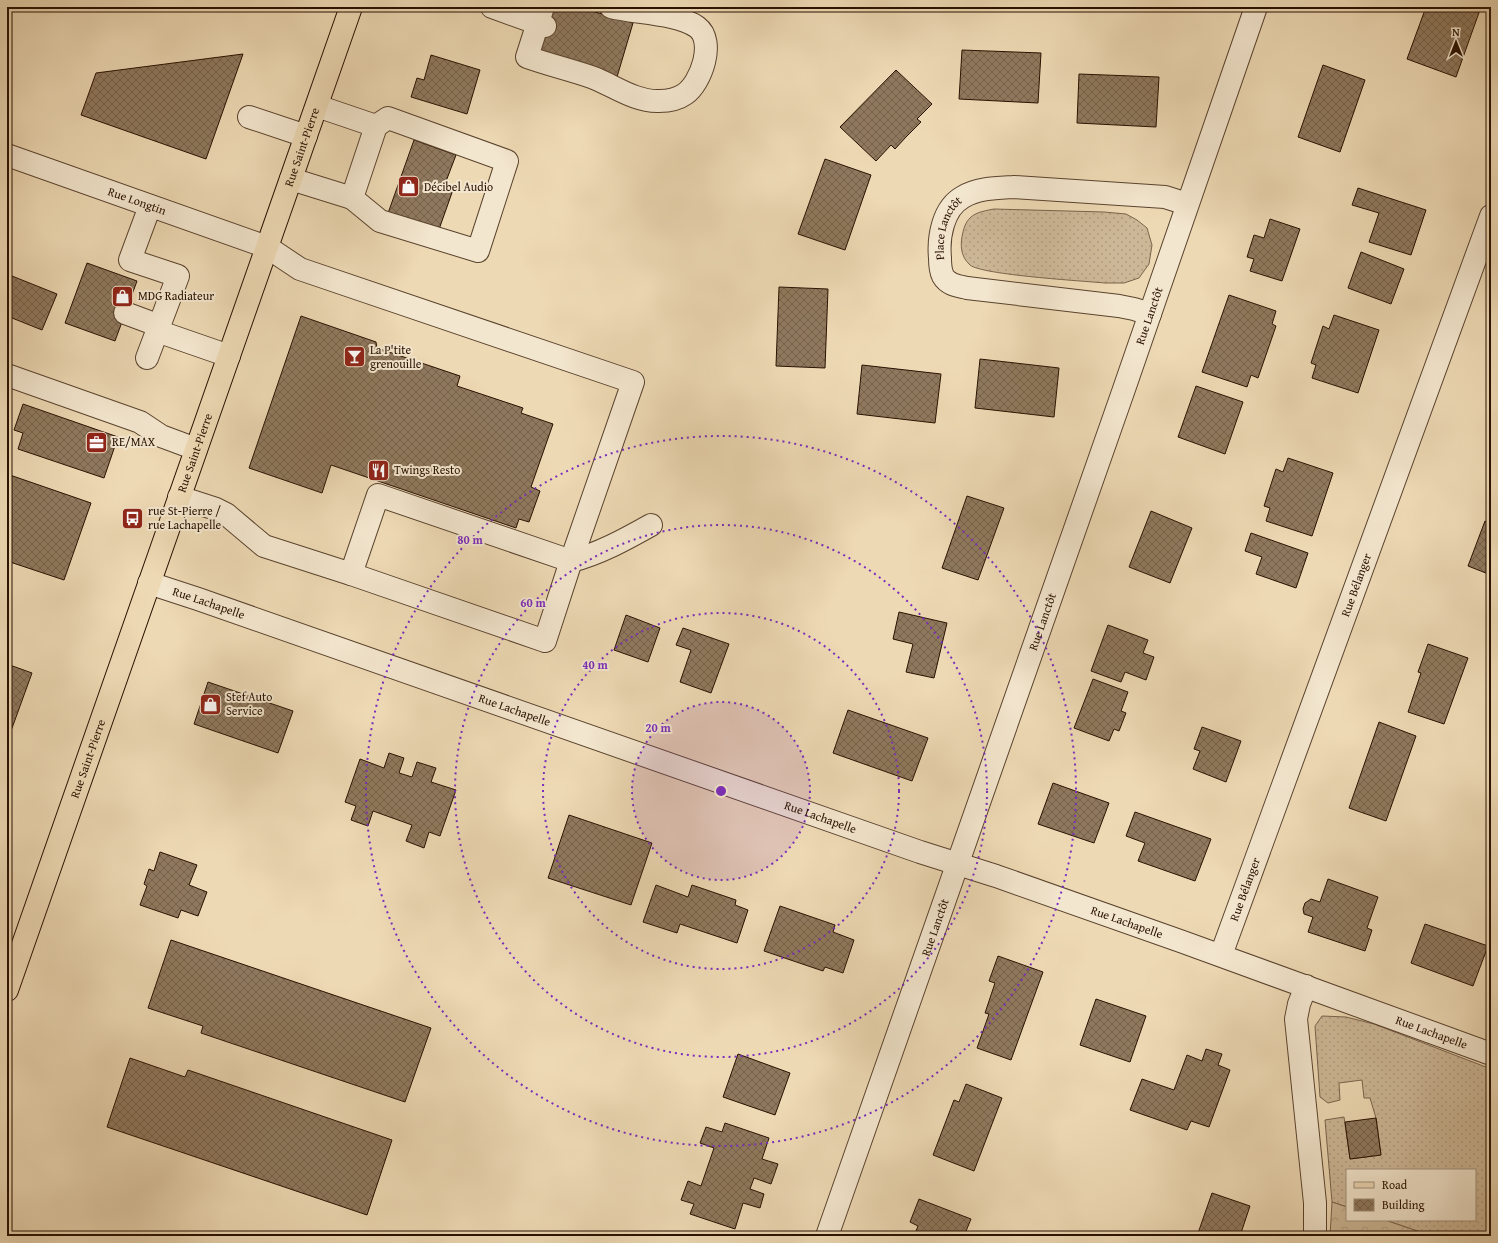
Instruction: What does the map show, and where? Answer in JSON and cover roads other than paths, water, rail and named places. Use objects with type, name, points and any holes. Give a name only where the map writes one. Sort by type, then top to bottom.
[{"type":"main road","name":"Rue Saint-Pierre","points":[[7,990],[351,7]]},
{"type":"street","points":[[492,7],[542,19],[527,57],[594,78],[632,96],[658,101],[677,99],[686,94],[695,83],[701,71],[706,54],[702,31],[696,26],[675,18],[611,7]]},
{"type":"street","name":"Rue Lanctôt","points":[[827,1236],[1256,7]]},
{"type":"street","points":[[317,106],[376,126]]},
{"type":"street","points":[[249,117],[306,136]]},
{"type":"street","points":[[291,179],[352,198],[380,221],[478,251],[507,161],[388,118],[376,126],[352,198]]},
{"type":"street","name":"Rue Longtin","points":[[7,155],[267,247],[300,269],[633,382],[571,561]]},
{"type":"street","name":"Place Lanctôt","points":[[1150,314],[1119,306],[967,288],[951,284],[943,276],[940,269],[940,235],[944,219],[952,207],[962,197],[991,188],[1014,187],[1164,197],[1187,204]]},
{"type":"street","points":[[150,206],[130,260],[178,276],[155,339]]},
{"type":"street","name":"Rue Bélanger","points":[[1221,955],[1491,216]]},
{"type":"street","points":[[122,321],[155,339],[229,356]]},
{"type":"street","points":[[7,375],[140,422],[161,436],[196,449]]},
{"type":"street","points":[[351,574],[378,495],[571,561],[584,558],[651,525]]},
{"type":"street","points":[[179,497],[216,509],[226,514],[264,546],[351,574],[545,641],[571,561]]},
{"type":"street","name":"Rue Lachapelle","points":[[149,583],[891,842],[1221,955],[1491,1054]]},
{"type":"street","points":[[1306,986],[1299,1004],[1296,1020],[1315,1203],[1315,1236]]},
{"type":"place","name":"Décibel Audio","points":[[408,187]]},
{"type":"place","name":"MDG Radiateur","points":[[122,296]]},
{"type":"place","name":"La P'tite grenouille","points":[[355,357]]},
{"type":"place","name":"RE/MAX","points":[[96,442]]},
{"type":"place","name":"Twings Resto","points":[[378,470]]},
{"type":"place","name":"rue St-Pierre / rue Lachapelle","points":[[132,518]]},
{"type":"place","name":"Stef Auto Service","points":[[210,704]]}]
